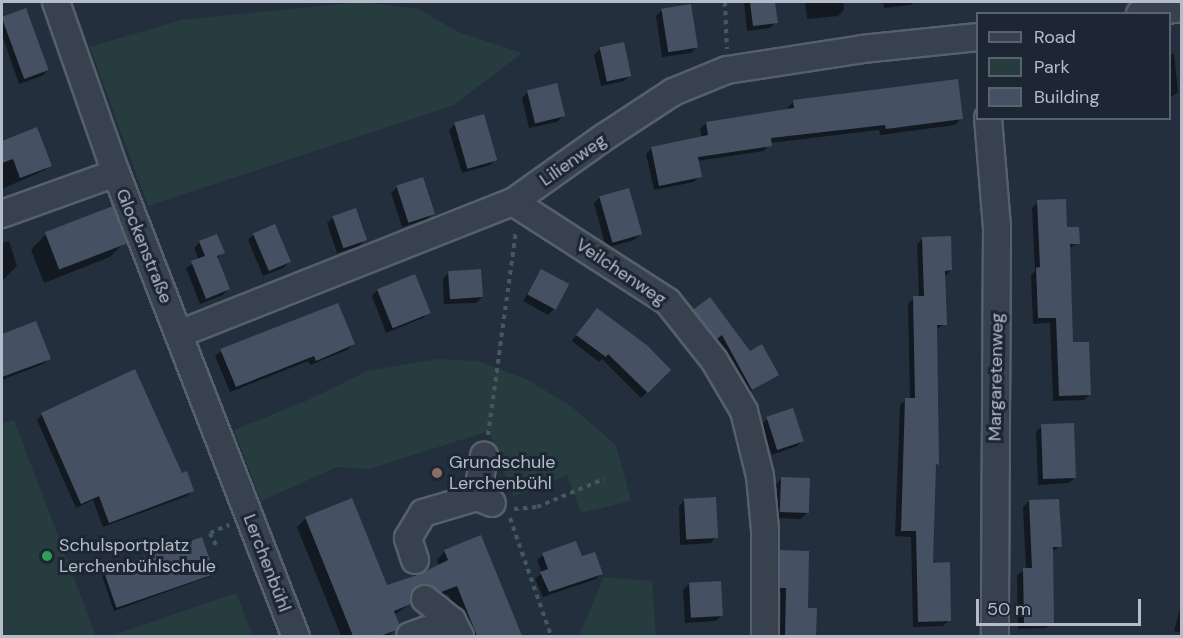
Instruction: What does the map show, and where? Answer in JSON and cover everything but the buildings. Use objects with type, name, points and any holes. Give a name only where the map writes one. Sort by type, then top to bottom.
[{"type":"street","name":"Glockenstraße","points":[[57,2],[116,173],[238,489]]},
{"type":"street","points":[[1154,12],[1182,8]]},
{"type":"street","name":"Lilienweg","points":[[179,334],[513,202],[673,92],[727,70],[862,50],[976,37]]},
{"type":"street","name":"Margaretenweg","points":[[988,120],[997,227],[995,636]]},
{"type":"street","points":[[2,214],[116,173]]},
{"type":"street","name":"Veilchenweg","points":[[513,202],[668,302],[714,360],[744,411],[760,476],[765,530],[765,636]]},
{"type":"street","points":[[415,560],[408,538],[423,513],[484,500],[484,456]]},
{"type":"street","name":"Lerchenbühl","points":[[238,489],[296,636]]},
{"type":"street","points":[[425,599],[456,629]]},
{"type":"street","points":[[410,636],[456,629]]},
{"type":"path","points":[[725,2],[727,70]]},
{"type":"path","points":[[484,456],[496,387],[517,225],[513,202]]},
{"type":"path","points":[[551,636],[507,510],[537,507],[604,478]]},
{"type":"path","points":[[216,545],[210,533],[248,516]]},
{"type":"green space","points":[[362,2],[419,9],[456,31],[522,53],[454,105],[148,206],[90,47],[181,20]]},
{"type":"green space","points":[[437,359],[478,361],[528,380],[572,407],[616,445],[631,501],[581,513],[567,475],[513,496],[489,431],[369,469],[337,467],[261,501],[234,430],[308,400],[367,371]]},
{"type":"green space","name":"Schulsportplatz Lerchenbühlschule","points":[[14,420],[96,636],[2,636],[2,424]]},
{"type":"green space","points":[[604,577],[652,581],[656,636],[579,636]]},
{"type":"green space","name":"Schulsportplatz Lerchenbühlschule","points":[[236,593],[253,636],[111,636]]},
{"type":"place","name":"Grundschule Lerchenbühl","points":[[437,473]]},
{"type":"place","name":"Schulsportplatz Lerchenbühlschule","points":[[47,556]]}]
